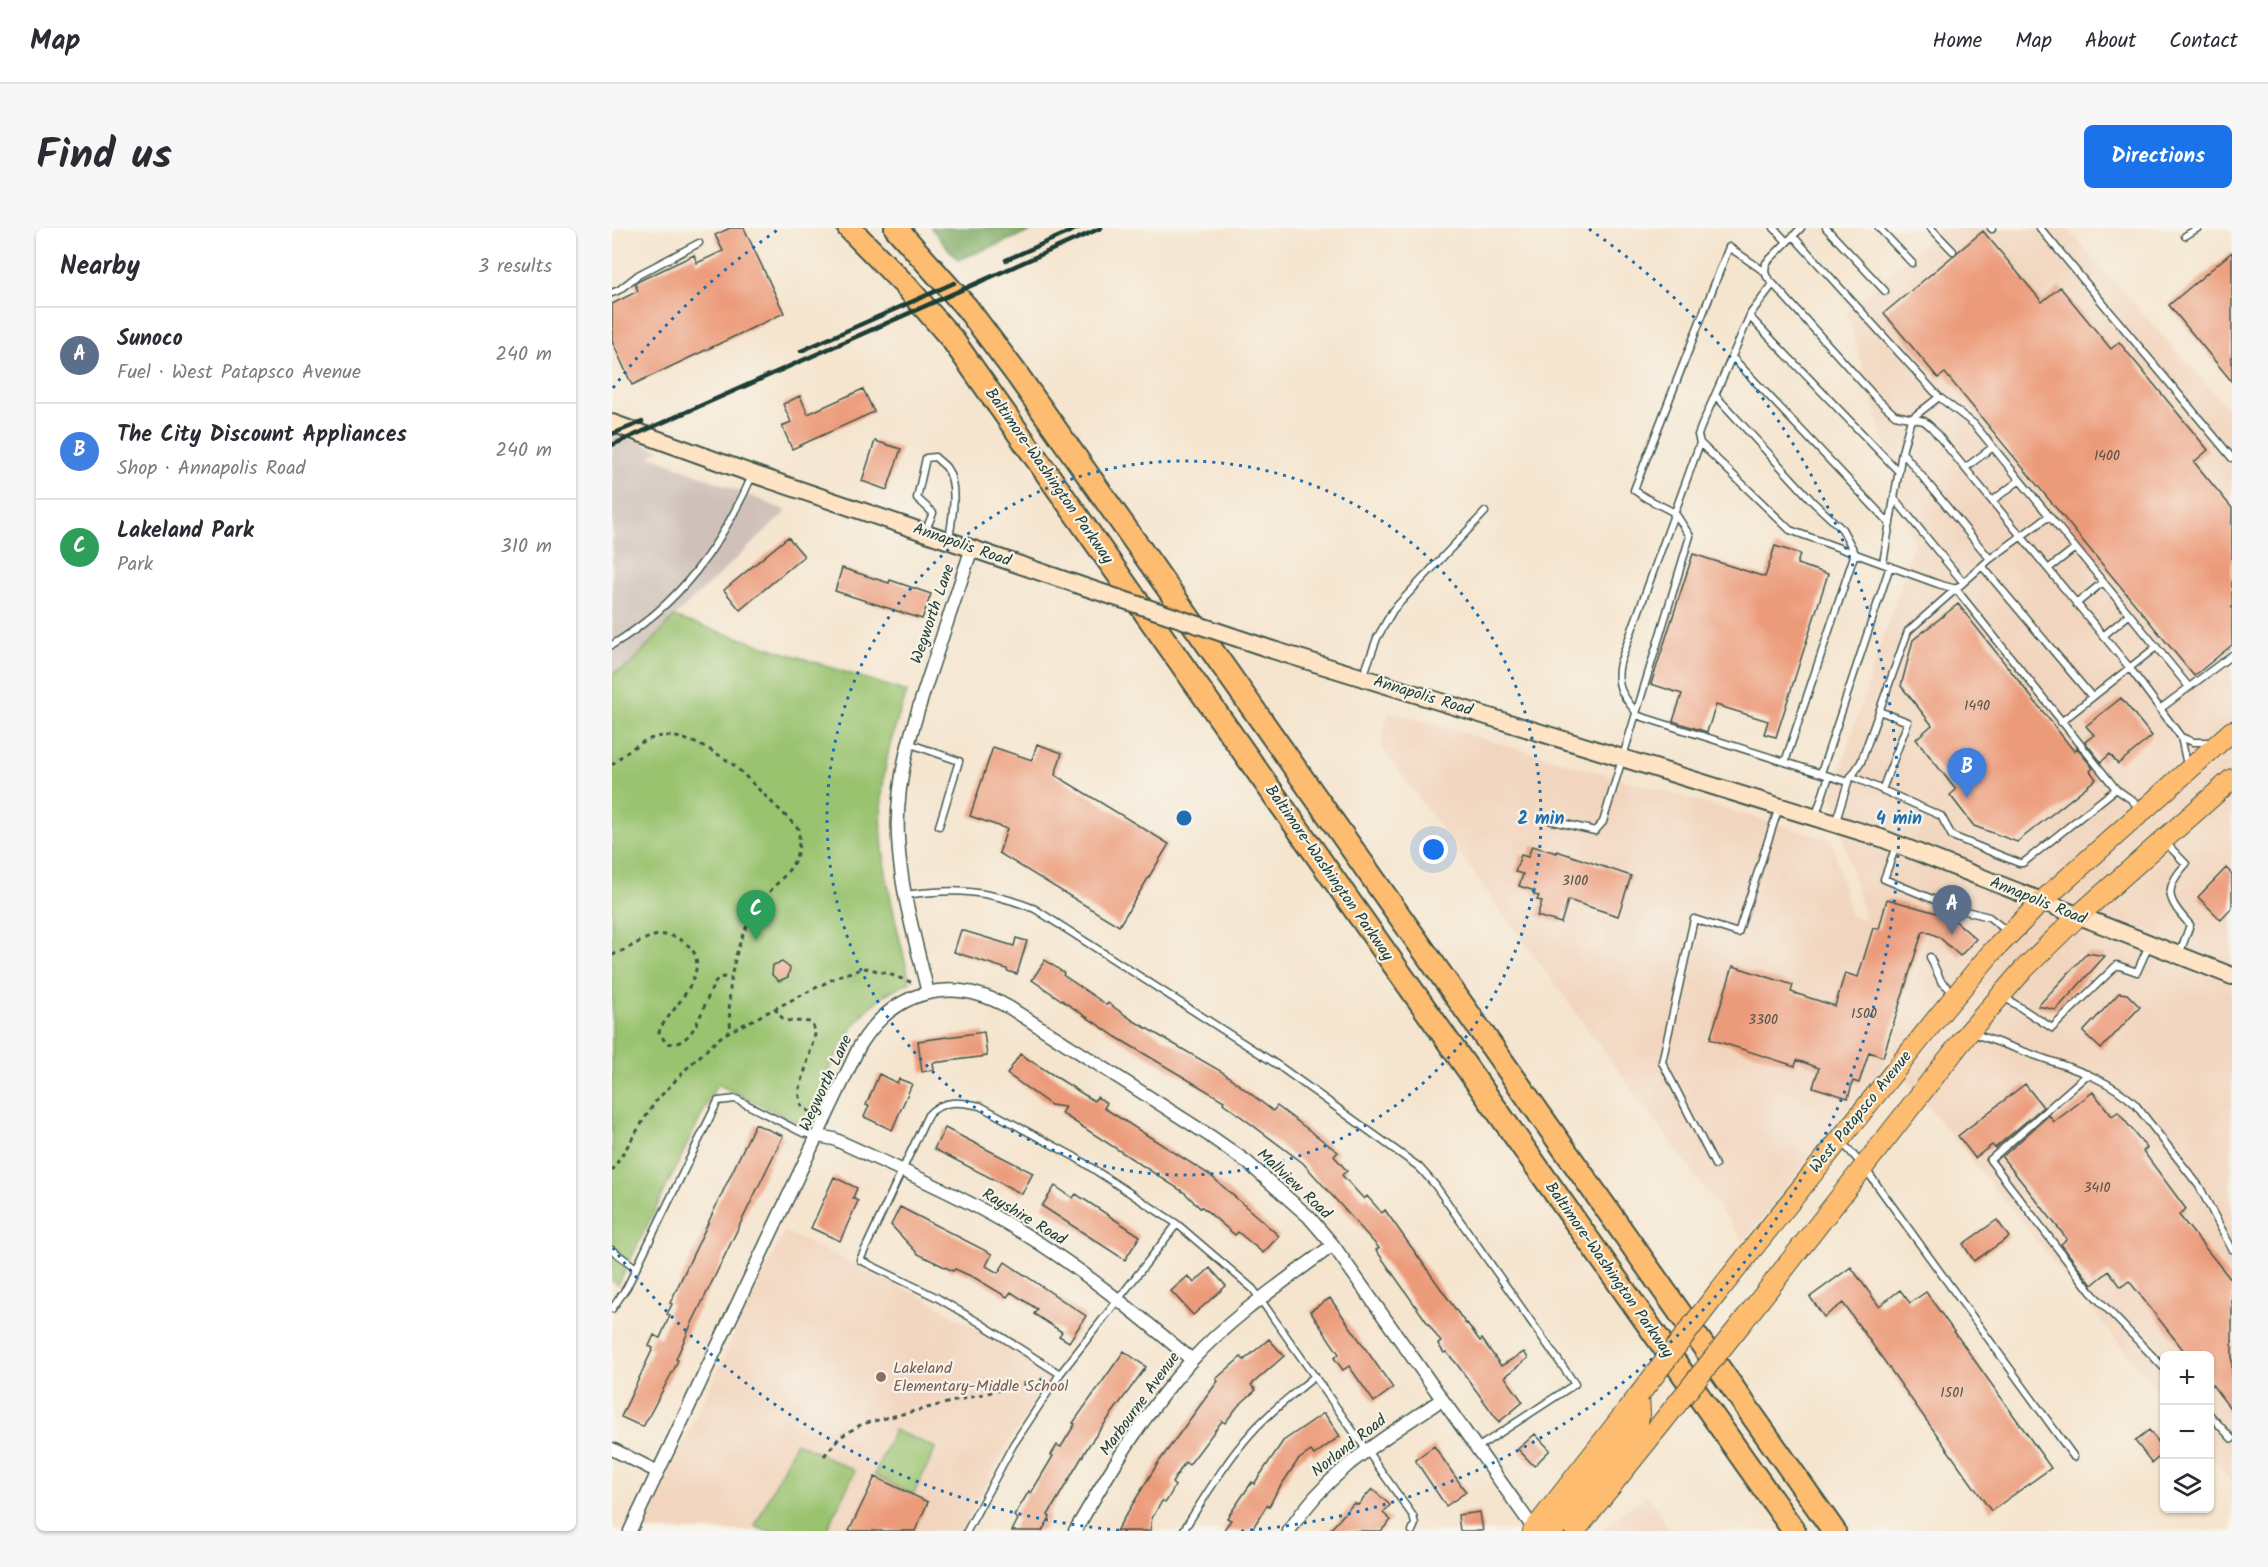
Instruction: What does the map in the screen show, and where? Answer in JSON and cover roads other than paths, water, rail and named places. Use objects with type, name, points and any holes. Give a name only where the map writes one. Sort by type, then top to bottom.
[{"type":"highway","name":"Baltimore-Washington Parkway","points":[[849,228],[906,286],[952,339],[1794,1531]]},
{"type":"highway","name":"Baltimore-Washington Parkway","points":[[896,228],[937,272],[999,349],[1834,1531]]},
{"type":"main road","name":"Annapolis Road","points":[[612,423],[753,474],[1272,650],[1897,844],[2232,976]]},
{"type":"main road","name":"West Patapsco Avenue","points":[[1540,1530],[1718,1292],[1956,994],[2041,902],[2226,737]]},
{"type":"main road","points":[[1575,1531],[1741,1324],[1969,1032],[2001,995],[2078,916],[2232,779]]},
{"type":"street","name":"Wegworth Lane","points":[[630,1531],[859,1047],[871,1028],[886,1012],[907,1000],[928,993],[906,895],[898,836],[901,778],[908,743],[972,548]]},
{"type":"street","name":"Mallview Road","points":[[928,993],[971,992],[990,997],[1200,1129],[1247,1162],[1309,1217],[1333,1245],[1441,1400],[1540,1530]]},
{"type":"street","name":"Rayshire Road","points":[[818,1136],[834,1139],[902,1170],[962,1199],[1038,1242],[1118,1298],[1192,1360]]},
{"type":"street","name":"Marbourne Avenue","points":[[1075,1531],[1132,1437],[1192,1360],[1222,1331],[1333,1245]]},
{"type":"street","name":"Norland Road","points":[[1289,1531],[1319,1490],[1343,1468],[1441,1400]]},
{"type":"street","points":[[612,1449],[658,1472]]},
{"type":"lane","points":[[1774,228],[1787,242]]},
{"type":"lane","points":[[1765,272],[1766,263],[1801,228]]},
{"type":"lane","points":[[1826,228],[1885,291]]},
{"type":"lane","points":[[1879,228],[1912,263]]},
{"type":"lane","points":[[1930,228],[1953,251]]},
{"type":"lane","points":[[2040,228],[2232,458]]},
{"type":"lane","points":[[2185,236],[2198,228]]},
{"type":"lane","points":[[1793,236],[1939,397],[1974,424],[2189,687]]},
{"type":"lane","points":[[612,293],[638,275],[699,243]]},
{"type":"lane","points":[[1549,820],[1595,831],[1603,822],[1690,536],[1675,513],[1634,490],[1729,247],[1765,272],[1773,284],[1877,399],[1895,415],[1924,421],[1931,427],[2129,667],[2181,737],[2187,760],[2186,772]]},
{"type":"lane","points":[[1773,284],[1750,317],[1698,435],[1700,443],[1790,530],[1956,589],[2116,789],[2132,800],[2141,811]]},
{"type":"lane","points":[[1750,317],[1899,471]]},
{"type":"lane","points":[[1732,357],[1890,524]]},
{"type":"lane","points":[[1715,395],[1814,503],[1842,529],[1855,553],[1785,762]]},
{"type":"lane","points":[[1883,564],[1902,452],[1911,419],[1939,397]]},
{"type":"lane","points":[[1700,443],[1620,663],[1617,676],[1621,690],[1636,714],[1829,776],[1850,779],[1882,790],[1941,816],[1953,836],[2015,863],[2023,863],[2116,789]]},
{"type":"lane","points":[[1965,468],[1993,447]]},
{"type":"lane","points":[[1902,452],[1990,559]]},
{"type":"lane","points":[[925,532],[933,513],[916,498],[926,458],[935,457],[947,469],[952,484],[954,502],[949,540]]},
{"type":"lane","points":[[612,645],[663,609],[688,583],[737,511],[753,474]]},
{"type":"lane","points":[[1992,501],[2020,480]]},
{"type":"lane","points":[[1894,498],[1963,582]]},
{"type":"lane","points":[[1363,678],[1377,638],[1393,610],[1485,512]]},
{"type":"lane","points":[[1835,825],[1850,779],[1861,762],[1908,631],[1990,559],[2049,516]]},
{"type":"lane","points":[[2048,569],[2075,548]]},
{"type":"lane","points":[[1821,773],[1890,566]]},
{"type":"lane","points":[[1982,566],[2092,697]]},
{"type":"lane","points":[[2076,604],[2103,582]]},
{"type":"lane","points":[[2103,636],[2130,614]]},
{"type":"lane","points":[[2061,722],[2156,646]]},
{"type":"lane","points":[[2160,709],[2232,655]]},
{"type":"lane","points":[[1879,711],[1908,722],[1882,790]]},
{"type":"lane","points":[[2181,737],[2193,742],[2226,737]]},
{"type":"lane","points":[[908,743],[959,761],[939,826]]},
{"type":"lane","points":[[1815,818],[1829,776]]},
{"type":"lane","points":[[1715,1165],[1662,1062],[1694,919],[1738,933],[1779,807]]},
{"type":"lane","points":[[2164,840],[2186,864],[2174,877],[2170,892],[2173,906],[2190,925],[2179,956]]},
{"type":"lane","points":[[1897,844],[1884,879],[1954,908],[1989,917],[2010,933]]},
{"type":"lane","points":[[906,895],[941,890],[966,891],[1011,899],[1035,909],[1279,1066],[1419,1167],[1436,1185],[1575,1384],[1477,1448]]},
{"type":"lane","points":[[2001,995],[2052,1028],[2117,965],[2137,972],[2150,944]]},
{"type":"lane","points":[[1930,957],[1941,981],[1956,994]]},
{"type":"lane","points":[[1969,1032],[2107,1082],[2134,1104],[2199,1186],[2232,1250]]},
{"type":"lane","points":[[2088,1074],[1990,1160],[2091,1292],[2160,1364]]},
{"type":"lane","points":[[612,1309],[627,1287],[718,1101],[736,1099],[803,1133],[818,1136]]},
{"type":"lane","points":[[1060,1374],[945,1302],[860,1260],[928,1115],[936,1106],[947,1102],[963,1102],[980,1106],[1075,1157],[1177,1224],[1253,1289],[1413,1516],[1415,1524],[1412,1531]]},
{"type":"lane","points":[[1839,1140],[1864,1167],[2074,1457]]},
{"type":"lane","points":[[967,1531],[1013,1445],[1060,1374],[1177,1224]]},
{"type":"lane","points":[[612,1250],[636,1268]]},
{"type":"lane","points":[[1183,1531],[1230,1459],[1253,1430],[1315,1376]]},
{"type":"lane","points":[[2214,1419],[2232,1439]]},
{"type":"railway","points":[[1006,260],[1078,228]]},
{"type":"railway","points":[[612,445],[1101,228]]},
{"type":"railway","points":[[801,351],[954,283]]},
{"type":"railway","points":[[612,434],[642,422]]},
{"type":"place","name":"The City Discount Appliances","points":[[1967,798]]},
{"type":"place","name":"Sunoco","points":[[1952,935]]},
{"type":"place","name":"Lakeland Park","points":[[756,940]]},
{"type":"place","name":"Lakeland Elementary-Middle School","points":[[881,1377]]}]
